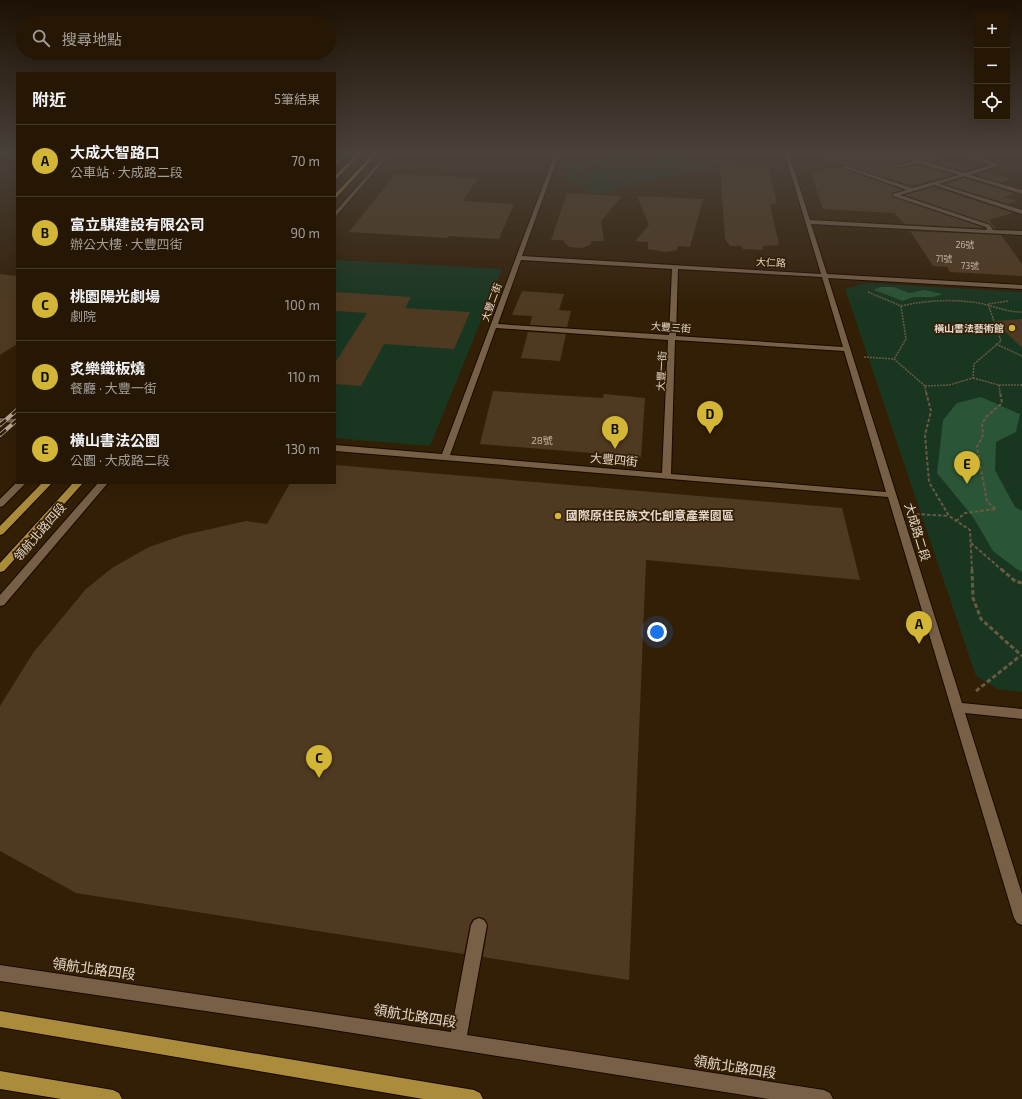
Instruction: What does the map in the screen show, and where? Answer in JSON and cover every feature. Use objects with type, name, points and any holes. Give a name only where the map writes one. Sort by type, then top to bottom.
[{"type":"main road","points":[[0,532],[46,484]]},
{"type":"main road","name":"領航北路四段","points":[[0,569],[77,484]]},
{"type":"main road","points":[[0,1019],[474,1099]]},
{"type":"main road","points":[[0,1080],[112,1099]]},
{"type":"street","points":[[336,214],[343,205]]},
{"type":"street","name":"大豐二街","points":[[445,458],[538,205]]},
{"type":"street","name":"大成路二段","points":[[802,205],[1022,918]]},
{"type":"street","points":[[926,205],[988,226],[991,231]]},
{"type":"street","points":[[1001,205],[1022,212]]},
{"type":"street","points":[[807,222],[1022,233]]},
{"type":"street","name":"大仁路","points":[[518,258],[1022,287]]},
{"type":"street","name":"大豐一街","points":[[666,476],[675,267]]},
{"type":"street","name":"大豐三街","points":[[493,326],[846,349]]},
{"type":"street","points":[[0,420],[16,421]]},
{"type":"street","name":"大豐四街","points":[[336,448],[892,495]]},
{"type":"street","points":[[0,504],[20,484]]},
{"type":"street","name":"領航北路四段","points":[[0,602],[102,484]]},
{"type":"street","points":[[957,707],[1022,714]]},
{"type":"street","points":[[458,1041],[479,925]]},
{"type":"street","name":"領航北路四段","points":[[0,973],[315,1019],[824,1099]]},
{"type":"path","points":[[867,292],[901,306],[914,302],[951,301],[988,304],[1022,312]]},
{"type":"path","points":[[988,304],[1010,300]]},
{"type":"path","points":[[973,378],[974,364],[1001,341],[988,304]]},
{"type":"path","points":[[894,359],[905,345],[907,335],[902,320],[901,306]]},
{"type":"path","points":[[996,344],[1022,356]]},
{"type":"path","points":[[864,357],[894,359],[925,386],[931,411],[925,435],[929,482],[949,516],[970,530],[973,598],[981,620],[1021,656],[976,691]]},
{"type":"path","points":[[925,386],[950,385],[973,378],[999,385],[1022,384]]},
{"type":"path","points":[[956,521],[965,513],[996,509],[987,502],[977,447],[983,436],[982,424],[986,417],[1002,403],[999,385]]},
{"type":"path","points":[[916,514],[949,516]]},
{"type":"path","points":[[970,543],[1015,581],[1022,583]]},
{"type":"green space","points":[[336,260],[502,269],[430,446],[336,438]]},
{"type":"green space","points":[[865,283],[1022,292],[1022,692],[997,689],[976,676],[845,289]]},
{"type":"green space","points":[[880,287],[894,287],[909,293],[924,290],[943,294],[933,297],[913,297],[903,301],[874,290]]},
{"type":"green space","points":[[981,397],[1020,414],[1016,432],[996,442],[995,470],[1015,507],[1022,511],[1022,572],[993,551],[973,517],[937,473],[943,420],[957,403]]},
{"type":"building","points":[[370,205],[513,205],[499,239],[449,236],[448,238],[349,232]]},
{"type":"building","points":[[563,205],[614,205],[601,221],[604,241],[591,241],[591,244],[582,248],[569,247],[565,244],[564,240],[551,240]]},
{"type":"building","points":[[641,205],[701,205],[690,247],[678,246],[677,250],[666,252],[648,249],[648,242],[635,241],[649,225]]},
{"type":"building","points":[[723,205],[770,205],[779,245],[763,246],[763,250],[743,249],[741,246],[730,246],[725,239]]},
{"type":"building","points":[[822,205],[918,205],[985,228],[905,224],[894,213],[823,209]]},
{"type":"building","points":[[935,205],[990,205],[1013,213],[989,220],[996,229],[994,229],[990,224]]},
{"type":"building","points":[[910,231],[1001,235],[1022,264],[1022,276],[950,272],[947,267],[933,266]]},
{"type":"building","points":[[0,274],[16,276],[16,345],[0,355]]},
{"type":"building","points":[[522,291],[564,294],[559,310],[571,311],[567,327],[530,325],[532,316],[512,315]]},
{"type":"building","points":[[336,292],[411,297],[405,308],[470,312],[454,349],[384,344],[361,386],[336,384],[336,361],[367,313],[336,311]]},
{"type":"building","name":"橫山書法藝術館","points":[[1022,319],[1022,348],[995,321]]},
{"type":"building","points":[[528,332],[566,334],[560,361],[521,358]]},
{"type":"building","points":[[493,391],[603,398],[604,394],[645,398],[641,457],[480,444]]},
{"type":"building","points":[[336,465],[842,508],[860,580],[646,560],[629,980],[483,957],[488,925],[485,919],[480,917],[473,919],[470,924],[464,954],[76,893],[0,851],[0,706],[33,653],[86,589],[112,568],[149,547],[184,535],[246,521],[267,524],[289,484],[336,484]]},
{"type":"railway","points":[[0,425],[16,411]]},
{"type":"railway","points":[[0,435],[16,421]]},
{"type":"place","name":"橫山書法藝術館","points":[[1012,328]]},
{"type":"place","name":"炙樂鐵板燒","points":[[710,434]]},
{"type":"place","name":"富立騏建設有限公司","points":[[615,449]]},
{"type":"place","name":"橫山書法公園","points":[[967,484]]},
{"type":"place","name":"國際原住民族文化創意產業園區","points":[[558,516]]},
{"type":"place","name":"大成大智路口","points":[[919,644]]},
{"type":"place","name":"桃園陽光劇場","points":[[319,778]]}]
